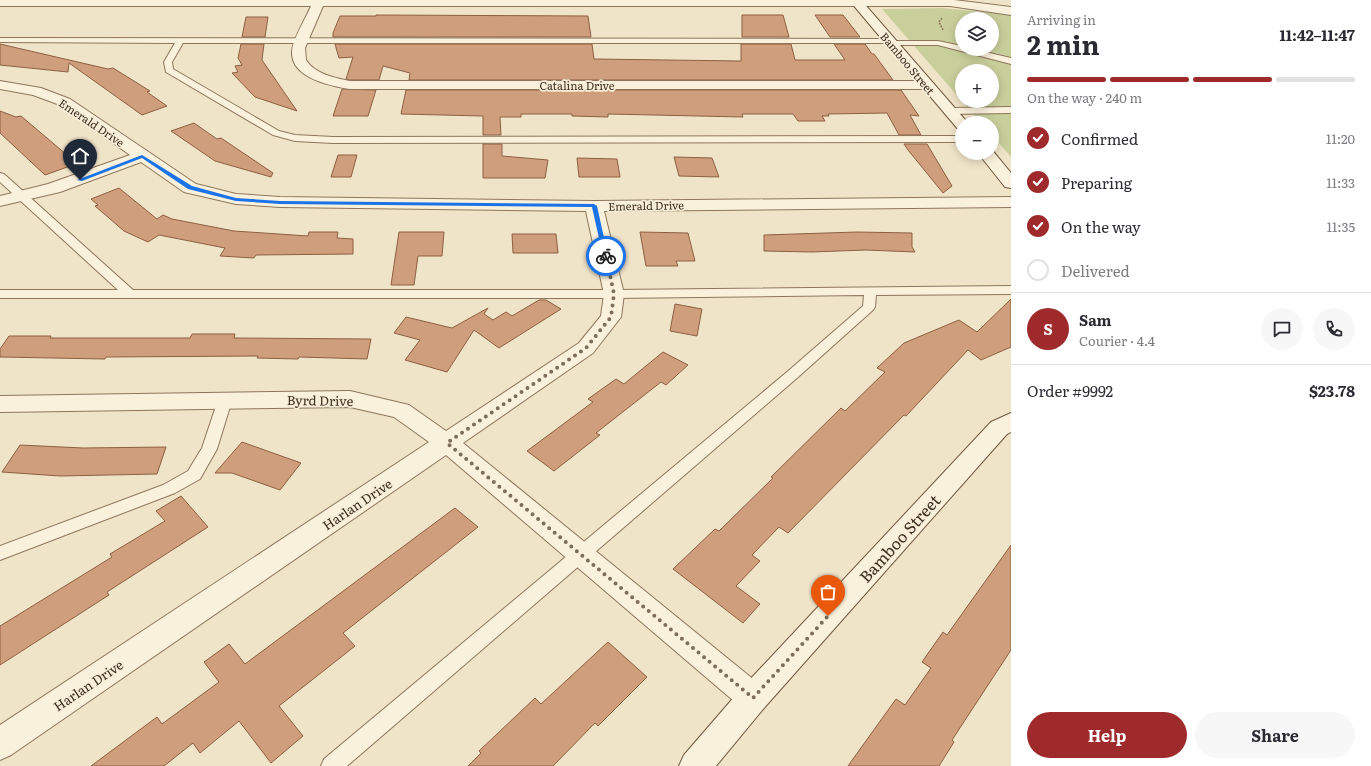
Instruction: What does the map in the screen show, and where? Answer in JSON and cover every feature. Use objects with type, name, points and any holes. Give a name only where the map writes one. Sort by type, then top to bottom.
[{"type":"street","points":[[0,4],[856,1],[949,2],[1011,11]]},
{"type":"street","name":"Bamboo Street","points":[[856,1],[955,117]]},
{"type":"street","name":"Catalina Drive","points":[[319,2],[298,52],[301,64],[314,74],[327,81],[350,85],[927,85]]},
{"type":"street","name":"Emerald Drive","points":[[0,85],[36,91],[65,102],[190,188],[236,199],[280,202],[594,206],[1011,202]]},
{"type":"street","points":[[0,201],[24,198],[80,180],[142,156]]},
{"type":"street","points":[[992,160],[1011,183]]},
{"type":"street","name":"Harlan Drive","points":[[0,744],[586,348],[611,317],[614,294],[594,206]]},
{"type":"street","name":"Byrd Drive","points":[[0,404],[350,399],[401,411],[447,443],[753,698]]},
{"type":"street","name":"Bamboo Street","points":[[695,766],[753,698],[1007,428]]},
{"type":"lane","points":[[0,40],[921,42],[938,43],[1011,61]]},
{"type":"lane","points":[[181,40],[168,62],[169,70],[276,133],[295,138],[333,140],[955,138]]},
{"type":"lane","points":[[950,111],[1011,110]]},
{"type":"lane","points":[[0,176],[130,294]]},
{"type":"lane","points":[[0,294],[614,294],[1011,290]]},
{"type":"lane","points":[[330,766],[792,375],[869,307],[870,292]]},
{"type":"lane","points":[[0,553],[169,489],[194,475],[209,449],[225,400]]},
{"type":"green space","points":[[942,8],[981,12],[955,12],[955,56],[999,56],[999,14],[1011,15],[1011,157],[999,143],[999,116],[975,116],[968,108],[999,108],[999,64],[955,64],[955,93],[882,9]]},
{"type":"building","points":[[742,15],[783,15],[789,37],[742,37]]},
{"type":"building","points":[[815,15],[843,15],[860,37],[830,37]]},
{"type":"building","points":[[340,16],[588,16],[591,37],[333,37],[333,33]]},
{"type":"building","points":[[246,17],[268,17],[265,37],[242,37]]},
{"type":"building","points":[[0,44],[108,69],[113,68],[150,91],[147,92],[167,106],[142,115],[69,63],[68,72],[0,65]]},
{"type":"building","points":[[241,44],[264,44],[262,60],[297,111],[255,97],[232,73],[238,72],[235,66],[242,65],[238,58]]},
{"type":"building","points":[[335,44],[592,44],[594,59],[741,61],[741,44],[791,44],[795,60],[845,60],[834,44],[865,44],[893,80],[409,80],[410,73],[383,66],[379,80],[350,80],[346,79],[353,57],[339,58]]},
{"type":"building","points":[[342,89],[376,90],[368,116],[333,116]]},
{"type":"building","points":[[406,90],[901,90],[919,116],[910,115],[921,135],[899,135],[887,113],[828,114],[829,116],[822,116],[825,121],[798,121],[793,114],[742,114],[743,117],[608,114],[608,117],[572,116],[572,114],[521,114],[521,117],[500,117],[501,135],[483,135],[483,116],[401,114]]},
{"type":"building","points":[[0,111],[16,117],[21,116],[67,155],[64,157],[73,165],[45,175],[0,133]]},
{"type":"building","points":[[194,123],[217,139],[221,138],[273,173],[271,177],[215,161],[171,131]]},
{"type":"building","points":[[483,144],[502,144],[502,156],[548,160],[545,178],[483,178]]},
{"type":"building","points":[[904,144],[927,144],[952,186],[943,193]]},
{"type":"building","points":[[338,155],[357,155],[351,177],[331,177]]},
{"type":"building","points":[[674,157],[712,158],[719,177],[679,176]]},
{"type":"building","points":[[577,158],[617,159],[620,177],[579,177]]},
{"type":"building","points":[[119,188],[157,219],[163,215],[172,219],[234,231],[308,236],[309,232],[338,232],[337,238],[353,239],[353,254],[256,255],[254,258],[220,256],[225,248],[159,235],[148,242],[124,231],[95,206],[98,205],[91,199]]},
{"type":"building","points":[[399,232],[444,232],[442,256],[418,256],[414,285],[391,285]]},
{"type":"building","points":[[640,232],[688,233],[695,261],[676,261],[678,266],[646,266]]},
{"type":"building","points":[[857,232],[912,233],[912,247],[915,252],[866,250],[812,252],[764,251],[764,235]]},
{"type":"building","points":[[512,234],[556,234],[558,253],[513,253]]},
{"type":"building","points":[[1011,299],[1011,347],[981,360],[968,350],[906,416],[904,415],[788,533],[779,527],[752,555],[760,561],[736,586],[760,604],[743,623],[673,569],[715,529],[719,531],[841,408],[845,411],[885,372],[877,368],[904,343],[959,320],[977,332]]},
{"type":"building","points":[[539,300],[546,300],[561,309],[499,348],[474,330],[447,372],[405,360],[420,340],[394,333],[406,317],[452,328],[488,308],[484,314],[493,320],[506,312],[512,316]]},
{"type":"building","points":[[675,304],[702,309],[697,336],[670,331]]},
{"type":"building","points":[[192,334],[235,334],[234,338],[371,339],[367,359],[299,357],[298,359],[257,358],[258,356],[106,357],[105,359],[0,357],[0,349],[9,336],[51,336],[50,338],[190,338]]},
{"type":"building","points":[[663,352],[688,365],[666,385],[661,382],[596,433],[600,435],[554,471],[527,451],[593,402],[588,399],[616,379],[624,384]]},
{"type":"building","points":[[242,442],[301,463],[280,490],[232,473],[215,473]]},
{"type":"building","points":[[20,445],[83,448],[166,447],[157,474],[60,476],[2,472]]},
{"type":"building","points":[[181,496],[208,527],[107,592],[109,595],[0,665],[0,626],[112,557],[110,554],[165,521],[156,511]]},
{"type":"building","points":[[455,508],[478,527],[343,633],[355,646],[279,706],[303,736],[271,763],[239,721],[200,753],[193,743],[164,766],[91,766],[157,717],[162,724],[219,682],[204,662],[229,644],[245,664]]},
{"type":"building","points":[[1011,545],[1011,650],[952,740],[954,742],[939,766],[848,766],[896,699],[905,705],[931,668],[922,662],[943,632],[947,635]]},
{"type":"building","points":[[608,642],[647,677],[598,726],[595,723],[553,766],[468,766],[481,753],[479,751],[535,698],[541,704]]},
{"type":"way so far","points":[[606,256],[614,294],[611,317],[586,348],[447,443],[753,698],[828,616]]},
{"type":"route","points":[[80,180],[142,156],[190,188],[236,199],[280,202],[594,206],[606,256]]}]
